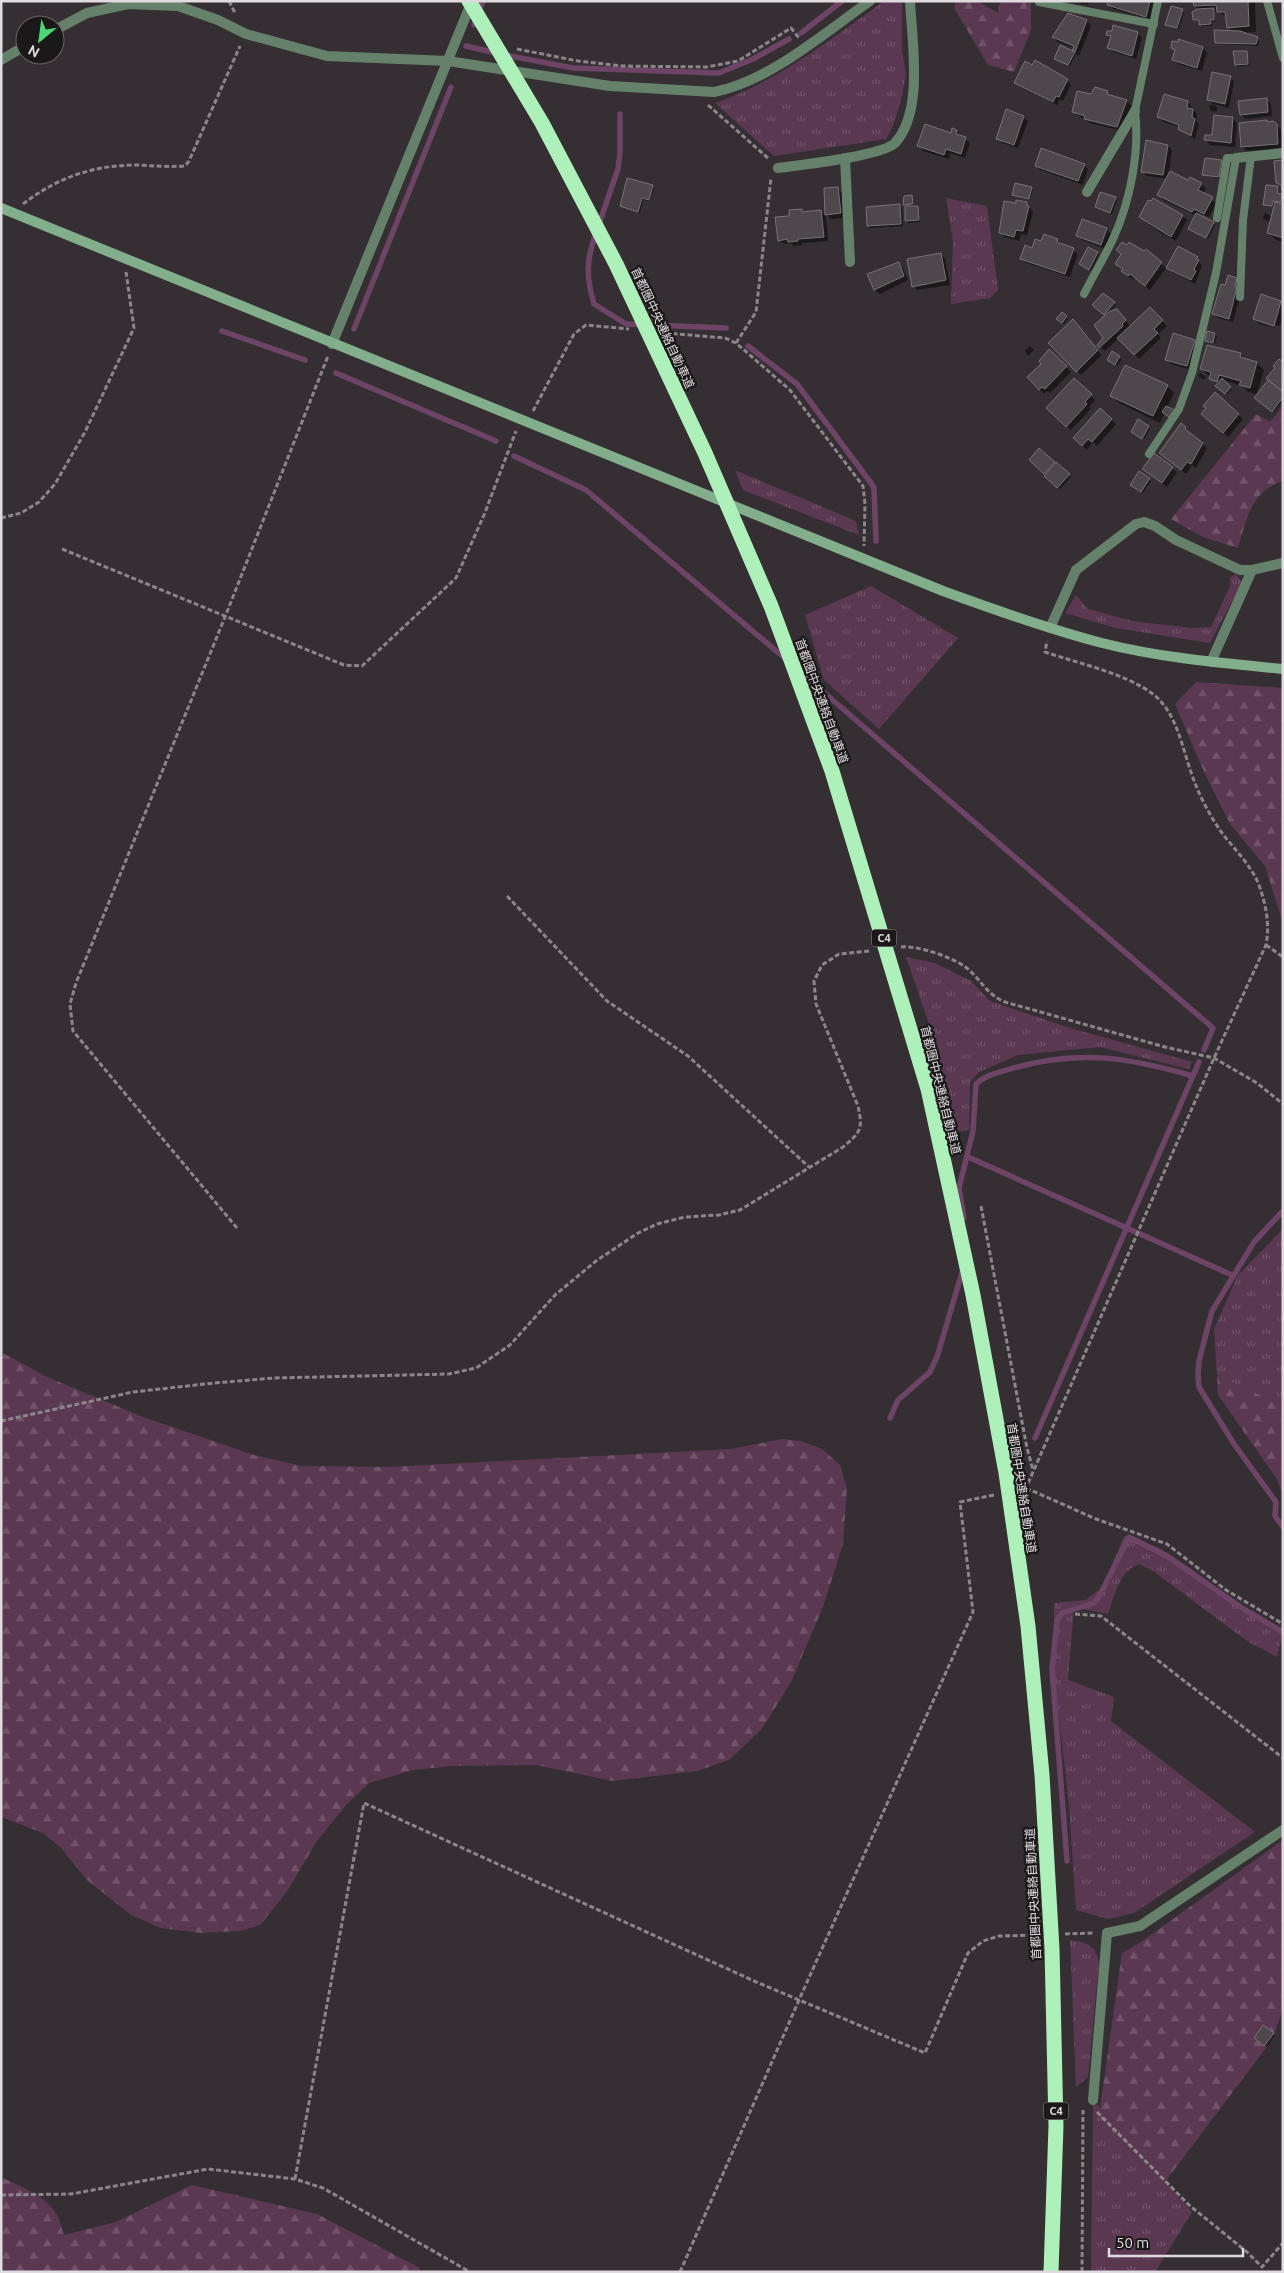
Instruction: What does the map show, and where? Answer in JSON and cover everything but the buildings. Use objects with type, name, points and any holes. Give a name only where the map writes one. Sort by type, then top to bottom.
[{"type":"highway","name":"首都圏中央連絡自動車道","points":[[470,1],[542,123],[616,264],[705,453],[771,606],[832,771],[879,921],[928,1089],[973,1295],[1006,1473],[1028,1626],[1042,1775],[1052,1949],[1056,2126],[1051,2272]]},
{"type":"street","points":[[332,344],[448,61],[470,1]]},
{"type":"street","points":[[65,25],[87,13],[128,4],[178,6],[218,20],[246,34],[327,56],[448,61],[610,86],[693,92],[729,89],[761,74],[806,46],[870,1]]},
{"type":"street","points":[[778,168],[845,158],[882,150],[894,144],[908,120],[913,100],[914,83],[910,1]]},
{"type":"street","points":[[1,60],[15,52]]},
{"type":"street","points":[[1087,192],[1135,111]]},
{"type":"street","points":[[1236,158],[1283,153]]},
{"type":"street","points":[[845,158],[850,262]]},
{"type":"street","points":[[6,211],[942,591],[1002,613],[1102,643],[1210,662],[1283,669]]},
{"type":"street","points":[[1050,628],[1076,570],[1136,524],[1144,522],[1240,570],[1252,570],[1283,562]]},
{"type":"street","points":[[1210,662],[1252,570]]},
{"type":"street","points":[[1093,2100],[1107,1933],[1140,1926],[1283,1830]]},
{"type":"lane","points":[[1084,294],[1113,238],[1129,191],[1137,130],[1135,111],[1158,1]]},
{"type":"lane","points":[[1266,1],[1283,58]]},
{"type":"lane","points":[[1039,2],[1154,24]]},
{"type":"lane","points":[[1240,297],[1243,220],[1252,156]]},
{"type":"lane","points":[[1149,454],[1179,409],[1192,373],[1216,274],[1236,158],[1227,158],[1217,218]]},
{"type":"path","points":[[512,48],[578,61],[613,65],[707,67],[738,61],[791,28],[806,46]]},
{"type":"path","points":[[6,211],[59,180],[83,171],[104,166],[185,166],[193,153],[246,34]]},
{"type":"path","points":[[693,92],[778,168],[772,176],[756,312],[736,343]]},
{"type":"path","points":[[1,518],[22,513],[39,502],[55,484],[85,432],[131,338],[134,328],[122,259]]},
{"type":"path","points":[[62,549],[344,665],[362,666],[456,578],[524,422],[574,334],[586,325],[631,330]]},
{"type":"path","points":[[658,332],[725,338],[736,343],[790,390],[863,486],[865,504],[864,559]]},
{"type":"path","points":[[238,1228],[73,1031],[70,1004],[76,984],[225,617],[332,344]]},
{"type":"path","points":[[1050,628],[1045,652],[1130,680],[1153,694],[1168,708],[1195,784],[1221,831],[1247,863],[1259,885],[1268,919],[1269,931],[1266,944],[1214,1058]]},
{"type":"path","points":[[507,896],[607,1001],[688,1056],[810,1167]]},
{"type":"path","points":[[1266,944],[1283,957]]},
{"type":"path","points":[[896,947],[906,946],[942,955],[964,966],[992,997],[1005,1002],[1165,1047],[1214,1058],[1256,1083],[1283,1104]]},
{"type":"path","points":[[1,1420],[143,1391],[274,1378],[449,1374],[476,1368],[510,1345],[555,1295],[568,1284],[638,1233],[657,1224],[684,1217],[719,1215],[740,1210],[843,1147],[857,1135],[862,1124],[858,1106],[816,1004],[814,981],[822,964],[839,954],[877,950]]},
{"type":"path","points":[[981,1206],[1027,1448],[1034,1471]]},
{"type":"path","points":[[1026,1488],[1096,1519],[1167,1544],[1226,1590],[1283,1624]]},
{"type":"path","points":[[1075,1614],[1101,1616],[1283,1758]]},
{"type":"path","points":[[294,2179],[364,1803],[799,2000],[925,2053],[968,1953],[983,1941],[999,1936],[1038,1935]]},
{"type":"path","points":[[1058,1934],[1107,1933]]},
{"type":"path","points":[[680,2272],[799,2000]]},
{"type":"path","points":[[1093,2100],[1098,2114],[1182,2198],[1262,2267],[1283,2244]]},
{"type":"path","points":[[1082,2272],[1083,2106]]},
{"type":"path","points":[[1,2195],[71,2194],[208,2168],[294,2179],[323,2188],[470,2272]]},
{"type":"green space","points":[[884,1],[902,1],[902,52],[906,74],[901,101],[892,128],[886,139],[774,156],[715,103],[760,84],[782,72]]},
{"type":"green space","points":[[956,1],[977,1],[998,13],[1000,1],[1031,1],[1031,30],[1014,72],[988,65],[954,8]]},
{"type":"green space","points":[[946,198],[987,206],[998,290],[990,298],[951,304],[953,242]]},
{"type":"green space","points":[[1283,406],[1283,481],[1263,492],[1257,499],[1247,517],[1238,548],[1203,537],[1171,519],[1256,414],[1270,422]]},
{"type":"green space","points":[[735,470],[856,521],[859,535],[743,490]]},
{"type":"green space","points":[[1236,574],[1242,582],[1210,643],[1116,628],[1065,613],[1076,595],[1088,609],[1132,621],[1192,628],[1211,627],[1230,586],[1230,578]]},
{"type":"green space","points":[[871,586],[958,638],[879,729],[824,680],[805,615]]},
{"type":"green space","points":[[1196,682],[1283,688],[1283,923],[1265,866],[1230,824],[1205,774],[1175,704]]},
{"type":"green space","points":[[906,957],[935,963],[971,981],[990,1001],[1070,1028],[1192,1062],[1189,1069],[1100,1047],[1018,1055],[979,1072],[970,1082],[969,1130],[955,1132],[929,1024]]},
{"type":"green space","points":[[1283,1229],[1283,1406],[1217,1375],[1214,1329],[1238,1275]]},
{"type":"green space","points":[[1,1352],[47,1377],[143,1417],[254,1455],[302,1466],[388,1467],[731,1449],[782,1439],[801,1441],[822,1449],[840,1465],[847,1489],[843,1544],[823,1607],[791,1682],[762,1729],[729,1760],[697,1771],[613,1781],[536,1765],[453,1766],[413,1770],[369,1783],[346,1805],[317,1841],[286,1893],[260,1925],[240,1931],[201,1933],[161,1928],[131,1915],[87,1880],[61,1848],[43,1833],[1,1817]]},
{"type":"green space","points":[[1217,1375],[1283,1406],[1283,1496],[1277,1479],[1218,1395]]},
{"type":"green space","points":[[1124,1536],[1159,1548],[1190,1568],[1233,1602],[1283,1631],[1277,1657],[1247,1641],[1153,1571],[1139,1564],[1132,1567],[1122,1578],[1108,1614],[1074,1607],[1068,1680],[1114,1697],[1111,1721],[1255,1832],[1134,1913],[1108,1919],[1076,1910],[1069,1804],[1054,1676],[1054,1603],[1085,1600],[1103,1587]]},
{"type":"green space","points":[[1283,1840],[1283,2009],[1272,2040],[1165,2182],[1100,2108],[1122,1953],[1141,1942]]},
{"type":"green space","points":[[1070,1940],[1085,1943],[1093,1948],[1099,1963],[1088,2077],[1076,2087]]},
{"type":"green space","points":[[1093,2100],[1192,2212],[1155,2272],[1091,2272]]},
{"type":"green space","points":[[1,2177],[48,2203],[58,2217],[64,2235],[116,2222],[192,2185],[317,2214],[420,2268],[419,2272],[1,2272]]},
{"type":"waterway","points":[[474,25],[483,1]]},
{"type":"waterway","points":[[801,33],[842,1]]},
{"type":"waterway","points":[[505,55],[573,68],[719,73],[753,59],[789,39]]},
{"type":"waterway","points":[[466,46],[496,53]]},
{"type":"waterway","points":[[354,329],[451,87]]},
{"type":"waterway","points":[[599,224],[618,169],[620,114]]},
{"type":"waterway","points":[[596,233],[590,252],[588,269],[594,304],[626,324],[726,328]]},
{"type":"waterway","points":[[222,331],[305,360]]},
{"type":"waterway","points":[[748,346],[797,384],[871,483],[874,488],[876,541]]},
{"type":"waterway","points":[[336,373],[496,441]]},
{"type":"waterway","points":[[514,456],[586,490],[787,660]]},
{"type":"waterway","points":[[799,671],[1213,1028],[1204,1050]]},
{"type":"waterway","points":[[964,1218],[959,1188],[973,1131],[976,1084],[983,1078],[1034,1063],[1080,1057],[1124,1060],[1193,1076]]},
{"type":"waterway","points":[[1035,1438],[1199,1062]]},
{"type":"waterway","points":[[968,1157],[1232,1275]]},
{"type":"waterway","points":[[1283,1211],[1254,1242],[1212,1311],[1199,1361],[1198,1375],[1199,1387],[1234,1444],[1276,1502],[1275,1516],[1283,1527]]},
{"type":"waterway","points":[[890,1418],[898,1400],[930,1372],[937,1357],[963,1269]]},
{"type":"waterway","points":[[1067,1861],[1052,1669],[1057,1621],[1062,1613],[1094,1603],[1100,1595],[1129,1537],[1167,1556],[1245,1610],[1283,1632]]}]
